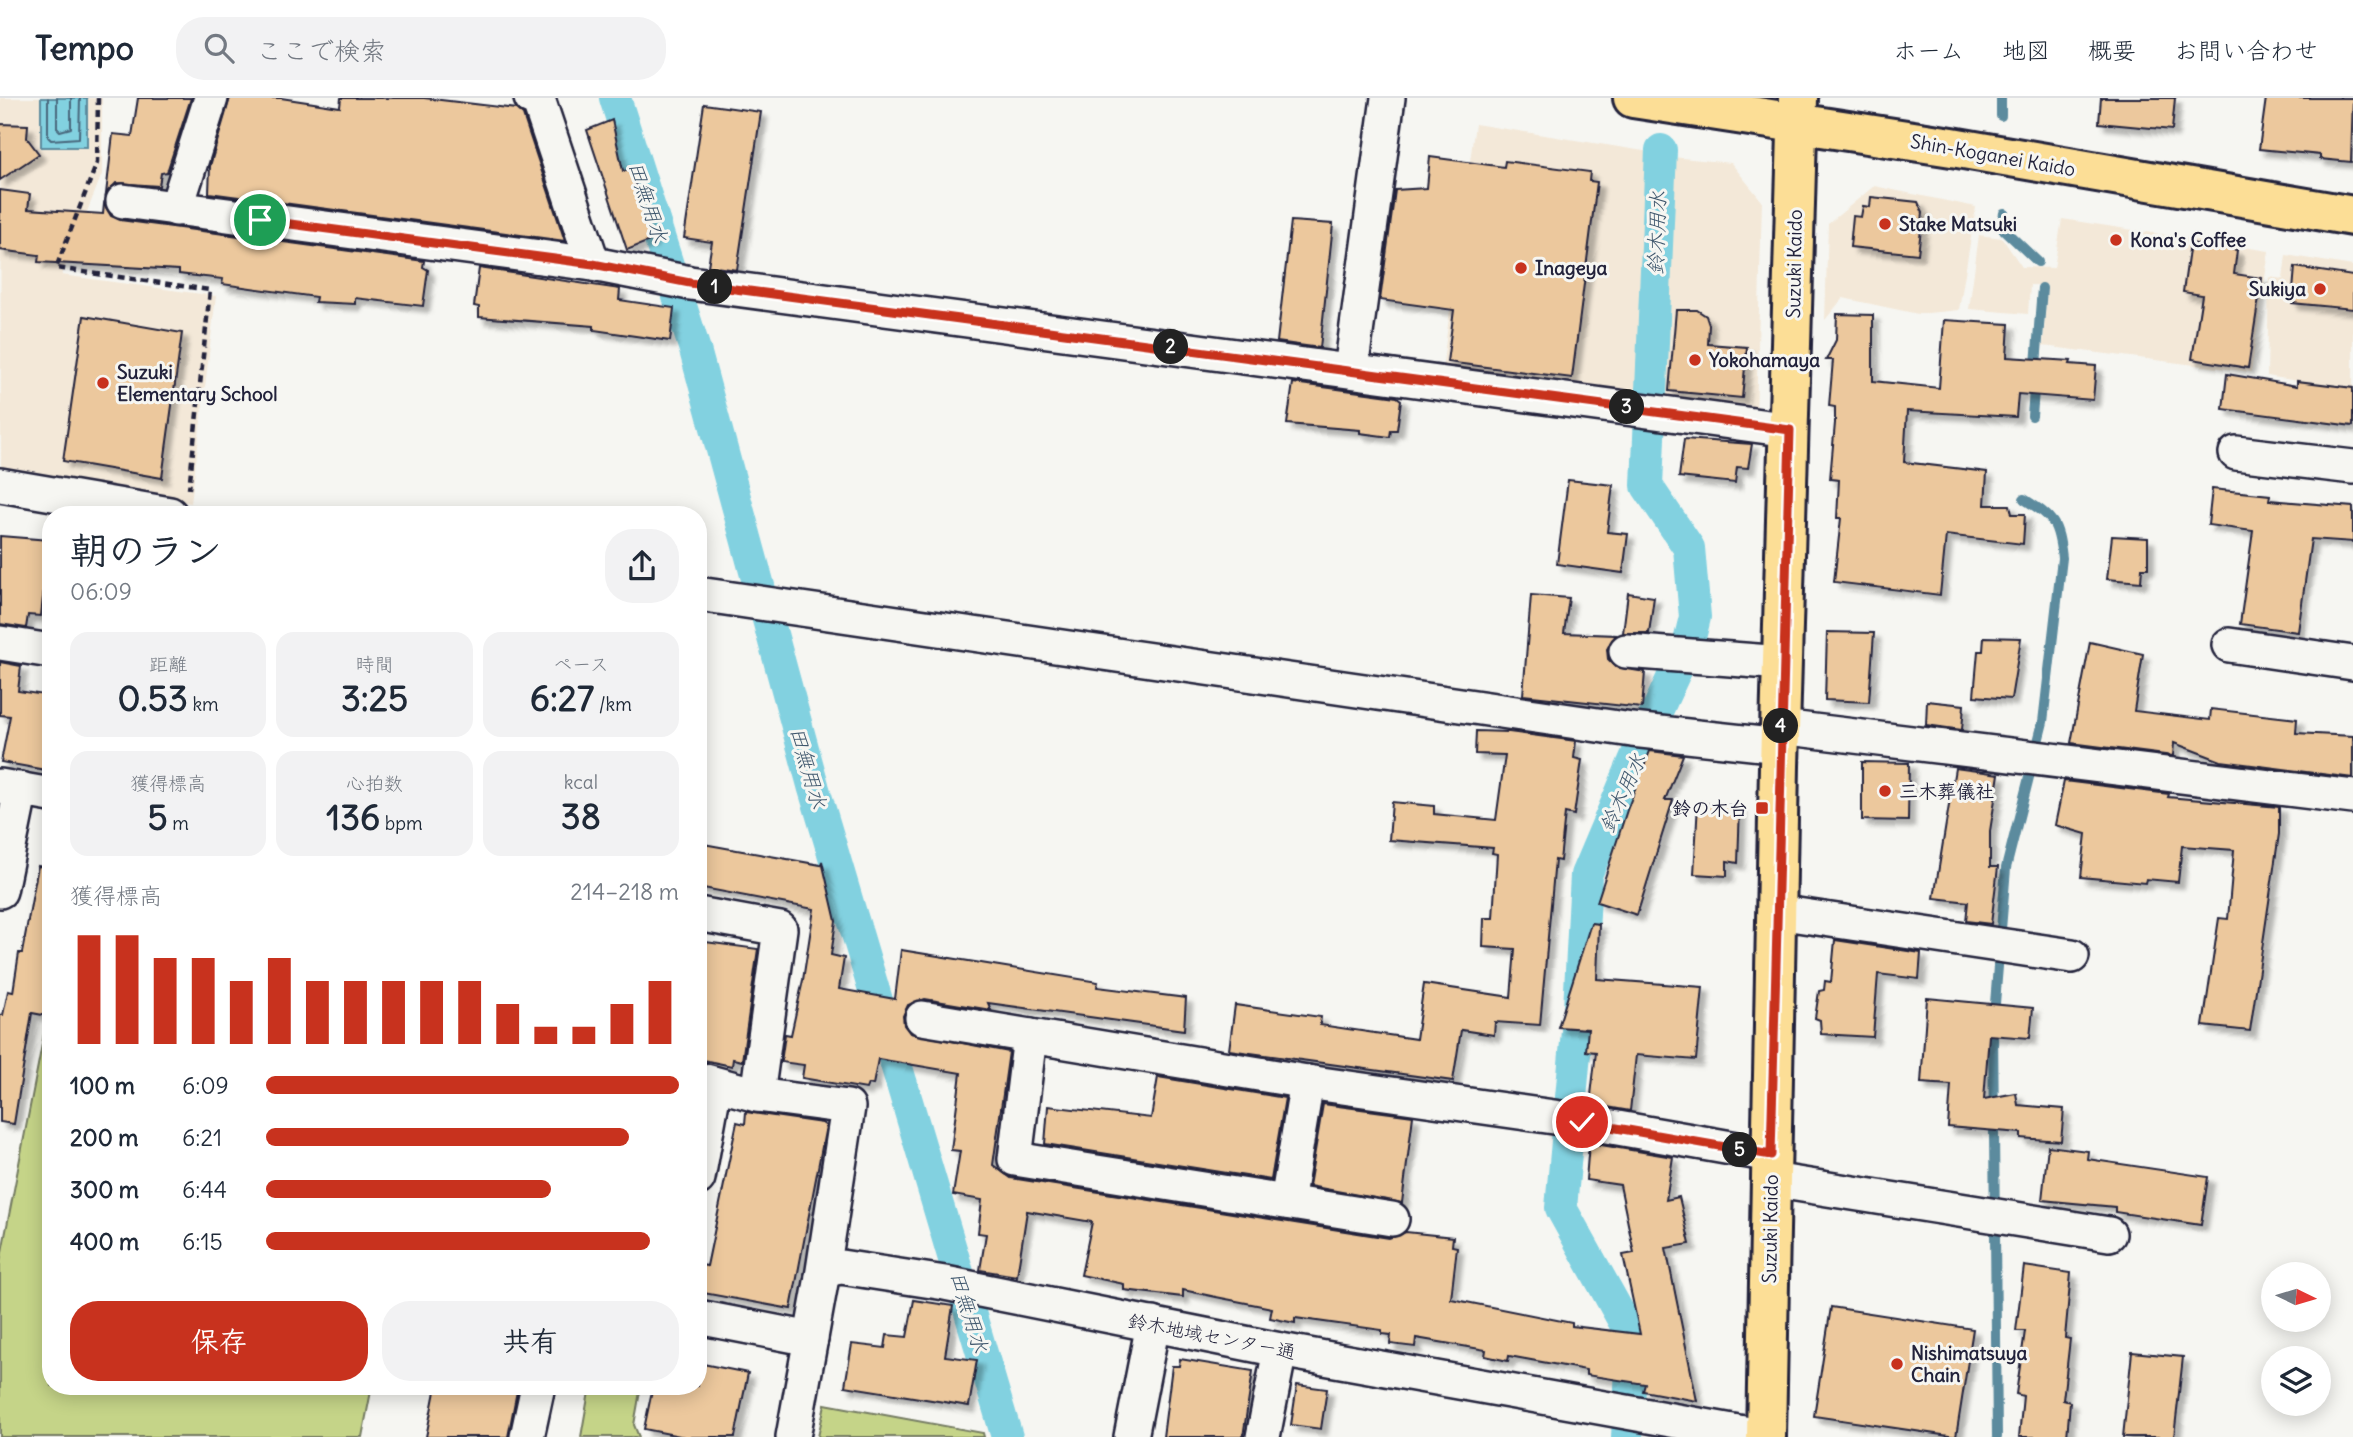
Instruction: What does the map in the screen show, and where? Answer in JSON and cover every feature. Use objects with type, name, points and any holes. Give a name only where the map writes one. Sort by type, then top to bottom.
[{"type":"main road","name":"Shin-Koganei Kaido","points":[[1633,98],[1798,110],[2353,216]]},
{"type":"main road","name":"Suzuki Kaido","points":[[1766,1437],[1798,110]]},
{"type":"street","points":[[177,209],[211,98]]},
{"type":"street","points":[[531,98],[538,99],[593,264]]},
{"type":"street","points":[[1351,370],[1388,98]]},
{"type":"street","points":[[123,201],[593,264],[679,281],[1790,430]]},
{"type":"street","points":[[2236,453],[2353,467]]},
{"type":"street","points":[[0,485],[94,506]]},
{"type":"street","points":[[707,595],[1646,731],[1781,736],[2014,756],[2353,797]]},
{"type":"street","points":[[0,643],[42,650]]},
{"type":"street","points":[[2229,645],[2353,663]]},
{"type":"street","points":[[1626,651],[1783,663]]},
{"type":"street","points":[[0,891],[24,790]]},
{"type":"street","points":[[1777,912],[2073,956]]},
{"type":"street","points":[[707,916],[780,929],[757,1095]]},
{"type":"street","points":[[922,1018],[1307,1082],[1572,1120],[1771,1167],[2109,1234]]},
{"type":"street","points":[[1030,1036],[1015,1159],[1392,1219]]},
{"type":"street","points":[[707,1082],[757,1095],[848,1107],[822,1278],[793,1437]]},
{"type":"street","points":[[1287,1202],[1307,1082]]},
{"type":"street","name":"鈴木地域センター通","points":[[822,1278],[831,1269],[841,1268],[944,1283],[1279,1350],[1766,1437]]},
{"type":"street","points":[[707,1319],[811,1339]]},
{"type":"street","points":[[1131,1437],[1153,1324]]},
{"type":"street","points":[[1263,1437],[1279,1350]]},
{"type":"street","points":[[527,1437],[536,1395]]},
{"type":"path","points":[[97,98],[97,163],[56,268],[210,289],[179,506]]},
{"type":"shaded area","name":"Suzuki Elementary School","points":[[0,98],[102,98],[102,174],[62,275],[216,296],[191,503],[1,470]]},
{"type":"shaded area","points":[[1475,124],[1656,153],[1644,394],[1442,370]]},
{"type":"shaded area","points":[[1672,157],[1731,163],[1762,201],[1756,419],[1657,404]]},
{"type":"shaded area","points":[[1874,186],[1976,207],[1959,310],[1918,314],[1843,298],[1825,320],[1828,224]]},
{"type":"shaded area","points":[[2062,219],[2269,251],[2251,372],[2043,346],[2047,285],[2030,285],[2028,314],[1969,309],[1979,235],[2002,238],[2022,267],[2054,268]]},
{"type":"shaded area","points":[[2286,255],[2353,266],[2353,390],[2267,376],[2269,277],[2283,279]]},
{"type":"green space","points":[[42,1044],[42,1395],[370,1395],[362,1437],[0,1437],[0,1262]]},
{"type":"green space","points":[[588,1395],[639,1395],[634,1425],[639,1437],[581,1437]]},
{"type":"green space","points":[[825,1404],[983,1433],[984,1437],[818,1437]]},
{"type":"water","points":[[41,98],[87,98],[87,147],[41,147]]},
{"type":"building","points":[[138,98],[191,98],[167,172],[161,173],[159,186],[116,183],[106,194],[113,134],[132,136]]},
{"type":"building","points":[[230,98],[281,98],[340,107],[341,98],[424,98],[516,109],[523,115],[565,241],[209,193],[210,166]]},
{"type":"building","points":[[2101,98],[2175,98],[2172,130],[2099,123]]},
{"type":"building","points":[[2266,98],[2353,98],[2351,162],[2320,159],[2320,155],[2259,149]]},
{"type":"building","points":[[704,104],[761,112],[737,270],[708,266],[712,242],[684,238]]},
{"type":"building","points":[[612,120],[623,171],[631,170],[652,240],[627,250],[587,130]]},
{"type":"building","points":[[0,124],[28,125],[27,138],[39,154],[0,180]]},
{"type":"building","points":[[1430,157],[1504,167],[1505,161],[1590,172],[1589,181],[1597,182],[1572,378],[1447,362],[1454,310],[1380,300],[1395,190],[1427,188]]},
{"type":"building","points":[[0,190],[30,194],[28,209],[103,214],[104,204],[111,216],[120,220],[424,261],[423,267],[428,270],[423,306],[355,298],[355,304],[315,302],[316,297],[222,284],[223,279],[179,274],[179,270],[38,262],[39,255],[0,250]]},
{"type":"building","points":[[1871,197],[1918,202],[1923,213],[1918,254],[1850,247],[1853,216],[1861,217],[1863,206],[1870,207]]},
{"type":"building","points":[[1291,221],[1333,224],[1320,348],[1277,342]]},
{"type":"building","points":[[2190,243],[2237,250],[2234,274],[2262,278],[2248,368],[2192,359],[2202,295],[2183,292]]},
{"type":"building","points":[[2295,267],[2353,276],[2353,309],[2292,303]]},
{"type":"building","points":[[479,268],[620,289],[619,300],[674,308],[670,341],[594,330],[594,326],[479,317],[479,307],[474,306]]},
{"type":"building","points":[[1676,310],[1697,310],[1706,316],[1709,325],[1708,344],[1747,347],[1742,398],[1669,391]]},
{"type":"building","points":[[1837,314],[1873,315],[1873,381],[1939,388],[1944,320],[2009,324],[2007,357],[2071,361],[2070,364],[2096,366],[2093,400],[2018,394],[2016,417],[1907,411],[1904,462],[1987,472],[1985,505],[2010,505],[2012,514],[2025,514],[2023,544],[1946,535],[1940,595],[1834,582],[1841,518],[1837,518],[1839,480],[1830,479],[1835,407],[1829,406],[1833,360],[1826,360],[1836,340]]},
{"type":"building","points":[[84,316],[182,333],[162,478],[63,461]]},
{"type":"building","points":[[2227,374],[2297,386],[2297,381],[2353,388],[2353,426],[2223,409]]},
{"type":"building","points":[[1293,383],[1397,397],[1401,400],[1397,430],[1391,430],[1390,437],[1360,433],[1360,430],[1287,424]]},
{"type":"building","points":[[1684,439],[1752,444],[1748,468],[1737,467],[1735,483],[1679,477]]},
{"type":"building","points":[[1568,480],[1613,485],[1607,532],[1628,534],[1623,573],[1557,564]]},
{"type":"building","points":[[2212,489],[2270,495],[2269,500],[2353,507],[2353,542],[2311,539],[2298,632],[2240,624],[2253,531],[2208,525]]},
{"type":"building","points":[[0,536],[42,539],[41,616],[28,615],[26,628],[0,624]]},
{"type":"building","points":[[2112,536],[2148,538],[2148,568],[2142,568],[2141,582],[2107,579]]},
{"type":"building","points":[[1628,593],[1654,597],[1649,633],[1623,633]]},
{"type":"building","points":[[1531,595],[1569,598],[1564,633],[1616,635],[1607,649],[1608,659],[1616,667],[1645,672],[1642,708],[1523,695]]},
{"type":"building","points":[[1827,632],[1874,633],[1869,702],[1825,700]]},
{"type":"building","points":[[1984,637],[2021,638],[2011,699],[1974,696],[1978,651],[1983,651]]},
{"type":"building","points":[[2090,642],[2143,654],[2134,711],[2210,720],[2211,709],[2297,719],[2296,733],[2353,736],[2353,778],[2221,761],[2174,743],[2173,756],[2071,743]]},
{"type":"building","points":[[0,662],[21,666],[18,691],[42,695],[42,769],[1,762],[10,716],[0,715]]},
{"type":"building","points":[[1927,701],[1964,705],[1962,730],[1926,725]]},
{"type":"building","points":[[1476,731],[1509,732],[1576,741],[1574,758],[1582,760],[1574,815],[1565,813],[1560,861],[1555,860],[1540,1025],[1495,1022],[1494,1035],[1461,1030],[1453,1081],[1229,1050],[1235,1005],[1321,1017],[1320,1025],[1416,1039],[1424,984],[1511,997],[1515,949],[1483,947],[1484,918],[1493,918],[1497,854],[1492,853],[1493,848],[1389,840],[1392,802],[1434,806],[1434,814],[1496,820],[1505,755],[1475,754]]},
{"type":"building","points":[[1650,751],[1683,755],[1665,800],[1673,800],[1637,915],[1597,902],[1627,810]]},
{"type":"building","name":"三木葬儀社","points":[[1862,762],[1909,763],[1908,821],[1862,820]]},
{"type":"building","points":[[1955,768],[1999,774],[1990,831],[1990,867],[1998,867],[1991,924],[1966,921],[1968,902],[1934,898]]},
{"type":"building","points":[[2064,781],[2169,794],[2168,797],[2279,807],[2279,834],[2250,1031],[2203,1026],[2219,918],[2228,919],[2234,850],[2182,846],[2178,882],[2146,879],[2145,883],[2081,877],[2086,834],[2055,825]]},
{"type":"building","points":[[1698,803],[1740,806],[1738,863],[1727,861],[1727,876],[1694,874]]},
{"type":"building","points":[[707,845],[821,865],[822,861],[836,921],[831,955],[844,958],[839,989],[895,999],[901,950],[1098,982],[1097,987],[1186,998],[1184,1030],[988,1003],[991,1010],[925,999],[908,1005],[903,1016],[904,1025],[910,1033],[1009,1052],[993,1165],[1011,1178],[1389,1238],[1406,1232],[1453,1237],[1452,1246],[1457,1247],[1451,1299],[1572,1323],[1572,1326],[1640,1334],[1623,1255],[1634,1253],[1620,1185],[1586,1180],[1589,1143],[1673,1157],[1666,1200],[1679,1197],[1690,1244],[1666,1248],[1697,1401],[1643,1391],[1645,1384],[1586,1375],[1586,1370],[1509,1356],[1508,1361],[1485,1356],[1486,1350],[1416,1338],[1415,1347],[1390,1344],[1391,1335],[1382,1334],[1382,1330],[1295,1318],[1295,1323],[1270,1318],[1272,1308],[1183,1290],[1183,1297],[1124,1290],[1124,1284],[1081,1275],[1092,1222],[1027,1211],[1017,1276],[980,1270],[986,1234],[978,1233],[982,1200],[953,1195],[960,1151],[951,1150],[961,1073],[878,1059],[873,1085],[868,1084],[866,1089],[802,1078],[804,1065],[781,1062],[785,1034],[791,1035],[803,980],[814,909],[707,889]]},
{"type":"building","points":[[38,866],[42,867],[42,1015],[32,1013],[14,1124],[0,1122],[0,1015],[3,1015],[8,991],[13,992],[19,953],[22,953]]},
{"type":"building","points":[[1591,923],[1599,924],[1597,979],[1703,987],[1696,1060],[1636,1055],[1630,1111],[1590,1104],[1596,1052],[1586,1051],[1588,1029],[1558,1027]]},
{"type":"building","points":[[1835,940],[1921,953],[1919,979],[1878,974],[1873,1037],[1821,1034],[1820,1020],[1815,1018],[1819,991],[1824,990],[1825,981],[1831,982]]},
{"type":"building","points":[[707,942],[758,949],[742,1061],[733,1059],[732,1066],[707,1061]]},
{"type":"building","points":[[1927,998],[2033,1008],[2030,1038],[1989,1035],[1984,1099],[2016,1093],[2018,1105],[2064,1109],[2061,1141],[2021,1138],[2021,1133],[1948,1127],[1951,1085],[1921,1083]]},
{"type":"building","points":[[1158,1077],[1285,1098],[1271,1180],[1045,1144],[1048,1106],[1151,1118]]},
{"type":"building","points":[[1323,1104],[1413,1116],[1402,1203],[1309,1186]]},
{"type":"building","points":[[746,1112],[822,1123],[826,1126],[791,1309],[707,1294],[707,1266],[737,1122],[745,1124]]},
{"type":"building","points":[[2048,1146],[2088,1151],[2087,1159],[2208,1177],[2201,1225],[2115,1212],[2115,1207],[2042,1200]]},
{"type":"building","points":[[2024,1266],[2071,1273],[2065,1338],[2070,1339],[2063,1400],[2070,1402],[2067,1437],[2019,1437],[2023,1396],[2016,1394],[2025,1331],[2016,1331]]},
{"type":"building","points":[[914,1300],[953,1306],[945,1356],[977,1360],[969,1406],[845,1386],[852,1344],[885,1348],[887,1335],[907,1337]]},
{"type":"building","points":[[1831,1307],[1973,1329],[1956,1437],[1814,1416]]},
{"type":"building","points":[[2132,1352],[2183,1357],[2174,1437],[2123,1437]]},
{"type":"building","points":[[1180,1359],[1253,1371],[1243,1437],[1163,1437],[1172,1366],[1179,1366]]},
{"type":"building","points":[[707,1365],[748,1373],[735,1437],[685,1437],[644,1429],[651,1395],[707,1395]]},
{"type":"building","points":[[1297,1385],[1327,1389],[1321,1429],[1291,1425]]},
{"type":"building","points":[[434,1395],[516,1395],[508,1437],[426,1437]]},
{"type":"waterway","name":"田無用水","points":[[615,98],[695,350],[814,789],[1007,1437]]},
{"type":"waterway","points":[[2001,98],[2001,116]]},
{"type":"waterway","name":"鈴木用水","points":[[1627,1437],[1633,1338],[1561,1208],[1579,1009],[1586,875],[1638,752],[1689,642],[1695,617],[1689,548],[1647,486],[1661,150]]},
{"type":"waterway","points":[[2004,213],[2001,227],[2038,262]]},
{"type":"waterway","points":[[2032,416],[2042,288]]},
{"type":"waterway","points":[[1997,1437],[1993,1028],[2006,868],[2043,722],[2062,558],[2059,536],[2053,522],[2024,499]]},
{"type":"place","name":"Stake Matsuki","points":[[1885,224]]},
{"type":"place","name":"Kona's Coffee","points":[[2116,240]]},
{"type":"place","name":"Inageya","points":[[1521,268]]},
{"type":"place","name":"Sukiya","points":[[2320,289]]},
{"type":"place","name":"Yokohamaya","points":[[1695,360]]},
{"type":"place","name":"Suzuki Elementary School","points":[[103,383]]},
{"type":"place","name":"三木葬儀社","points":[[1885,791]]},
{"type":"place","name":"鈴の木台","points":[[1762,808]]},
{"type":"place","name":"Nishimatsuya Chain","points":[[1897,1364]]},
{"type":"route","points":[[260,220],[593,264],[690,283],[1790,430],[1779,766],[1771,1155],[1582,1122]]}]
